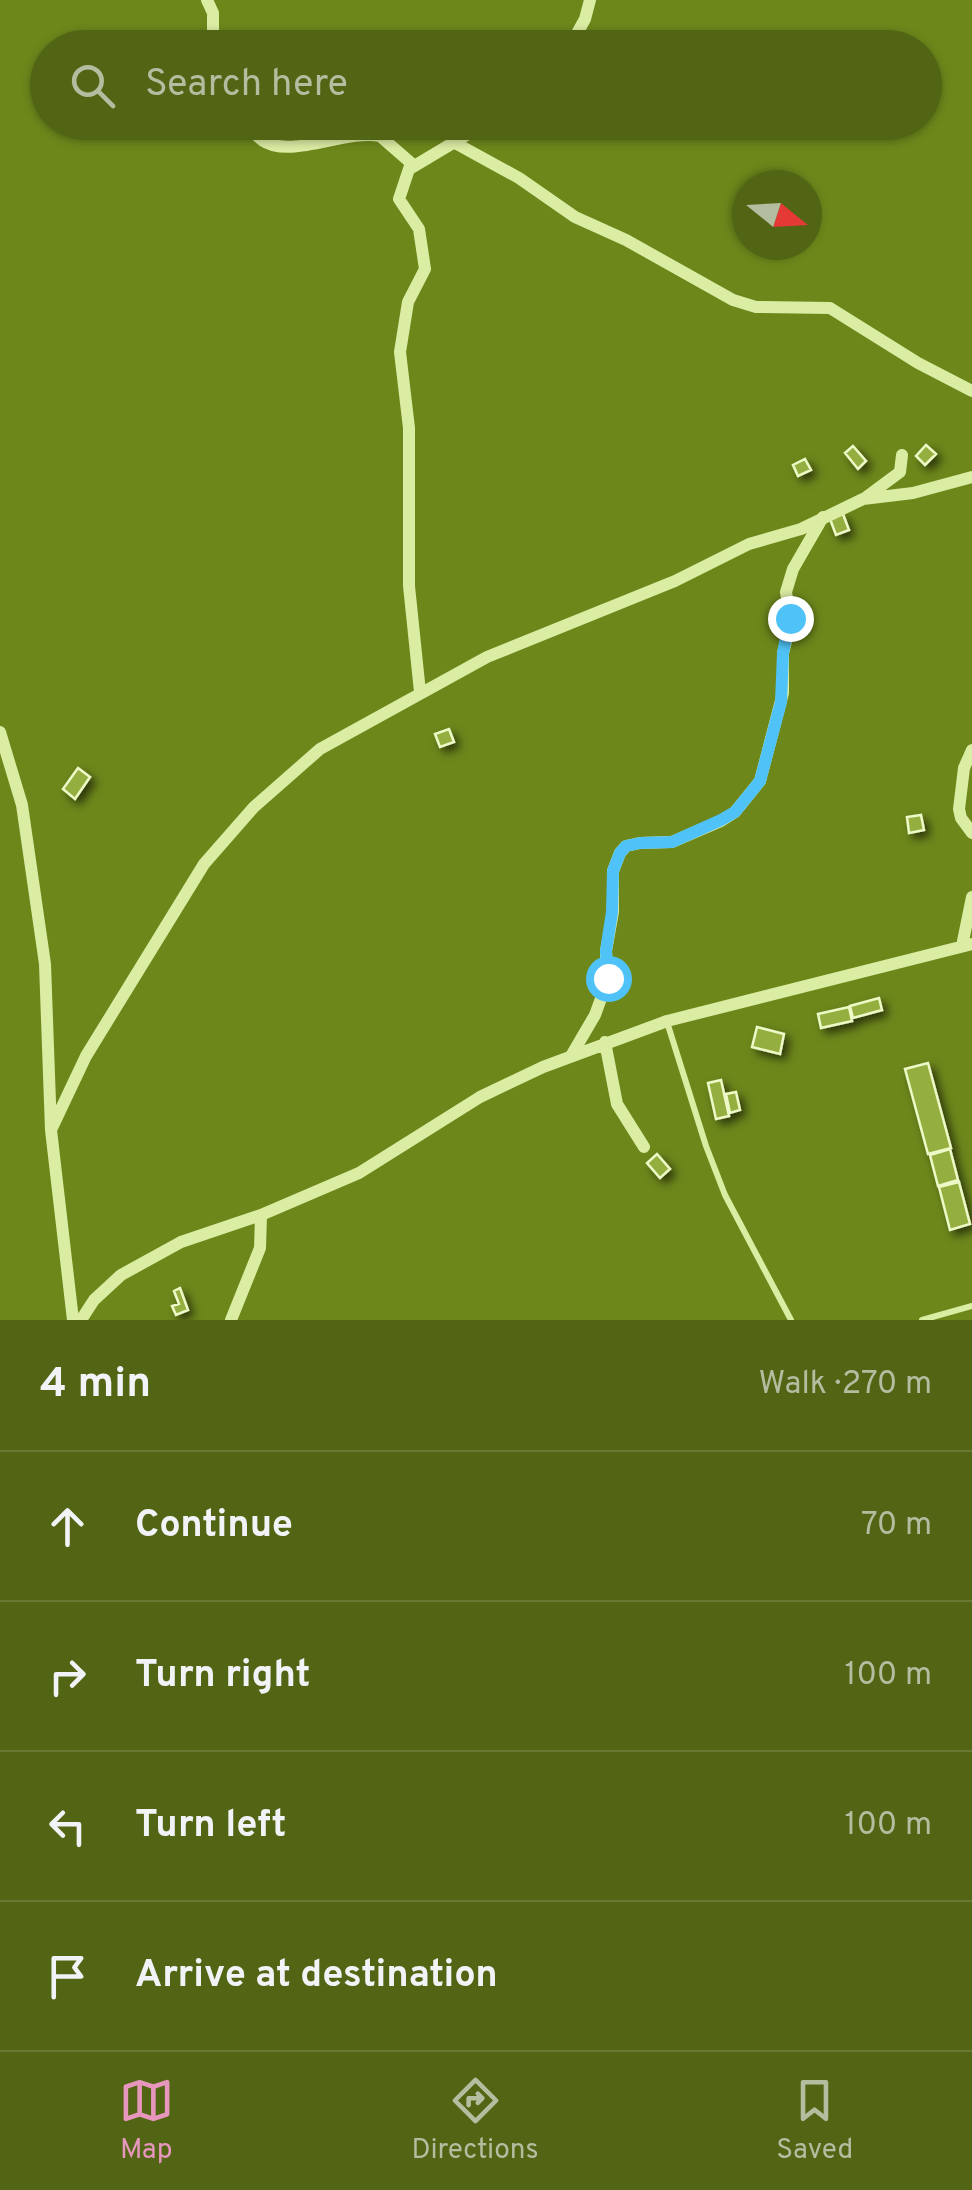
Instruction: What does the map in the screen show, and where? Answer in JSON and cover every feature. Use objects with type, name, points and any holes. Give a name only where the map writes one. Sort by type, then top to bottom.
[{"type":"street","points":[[207,0],[214,13],[214,30]]},
{"type":"street","points":[[578,30],[590,0]]},
{"type":"street","points":[[262,140],[283,147],[324,140]]},
{"type":"street","points":[[385,140],[409,159],[411,168],[398,198],[418,229],[425,272],[408,302],[400,352],[408,420],[409,586],[420,692]]},
{"type":"street","points":[[411,168],[462,140]]},
{"type":"street","points":[[456,144],[519,178],[574,217],[626,240],[733,300],[756,307],[830,308],[918,364],[972,391]]},
{"type":"street","points":[[51,1130],[86,1056],[204,864],[254,807],[320,749],[504,648],[674,580],[749,544],[801,528],[863,499],[898,474],[902,456]]},
{"type":"street","points":[[863,499],[913,493],[972,477]]},
{"type":"street","points":[[571,1056],[595,1015],[607,982],[613,871],[620,853],[626,846],[640,843],[672,842],[721,820],[735,812],[760,781],[782,693],[783,653],[791,623],[786,592],[793,570],[823,516]]},
{"type":"street","points":[[0,732],[3,754],[22,805],[45,964],[51,1130],[74,1320]]},
{"type":"street","points":[[972,750],[964,764],[959,813],[972,834]]},
{"type":"street","points":[[81,1320],[94,1300],[121,1275],[181,1242],[261,1215],[359,1173],[480,1098],[571,1056],[667,1022],[967,945],[972,897]]},
{"type":"street","points":[[605,1042],[617,1104],[644,1147]]},
{"type":"street","points":[[231,1320],[260,1248],[261,1215]]},
{"type":"lane","points":[[667,1022],[725,1195],[791,1320]]},
{"type":"lane","points":[[922,1320],[972,1306]]},
{"type":"building","points":[[926,445],[936,454],[925,465],[916,456]]},
{"type":"building","points":[[853,446],[866,461],[858,469],[845,453]]},
{"type":"building","points":[[805,459],[811,470],[798,476],[793,465]]},
{"type":"building","points":[[843,514],[849,530],[836,535],[830,519]]},
{"type":"building","points":[[449,729],[454,742],[440,747],[435,734]]},
{"type":"building","points":[[78,768],[90,777],[75,799],[63,789]]},
{"type":"building","points":[[921,815],[924,830],[909,833],[907,817]]},
{"type":"building","points":[[879,998],[882,1010],[853,1018],[850,1006]]},
{"type":"building","points":[[849,1007],[852,1021],[821,1028],[818,1014]]},
{"type":"building","points":[[757,1027],[784,1034],[780,1054],[752,1047]]},
{"type":"building","points":[[928,1063],[951,1148],[928,1154],[905,1069]]},
{"type":"building","points":[[721,1080],[729,1116],[716,1119],[708,1083]]},
{"type":"building","points":[[736,1092],[740,1110],[730,1113],[726,1094]]},
{"type":"building","points":[[950,1149],[958,1180],[938,1186],[930,1155]]},
{"type":"building","points":[[657,1154],[670,1169],[660,1178],[647,1163]]},
{"type":"building","points":[[959,1182],[970,1224],[950,1230],[939,1187]]},
{"type":"building","points":[[180,1288],[188,1310],[176,1315],[172,1306],[179,1304],[174,1291]]},
{"type":"route","points":[[608,978],[606,951],[613,871],[620,853],[626,846],[640,843],[672,842],[721,820],[735,812],[760,781],[781,702],[782,659],[790,618]]}]
